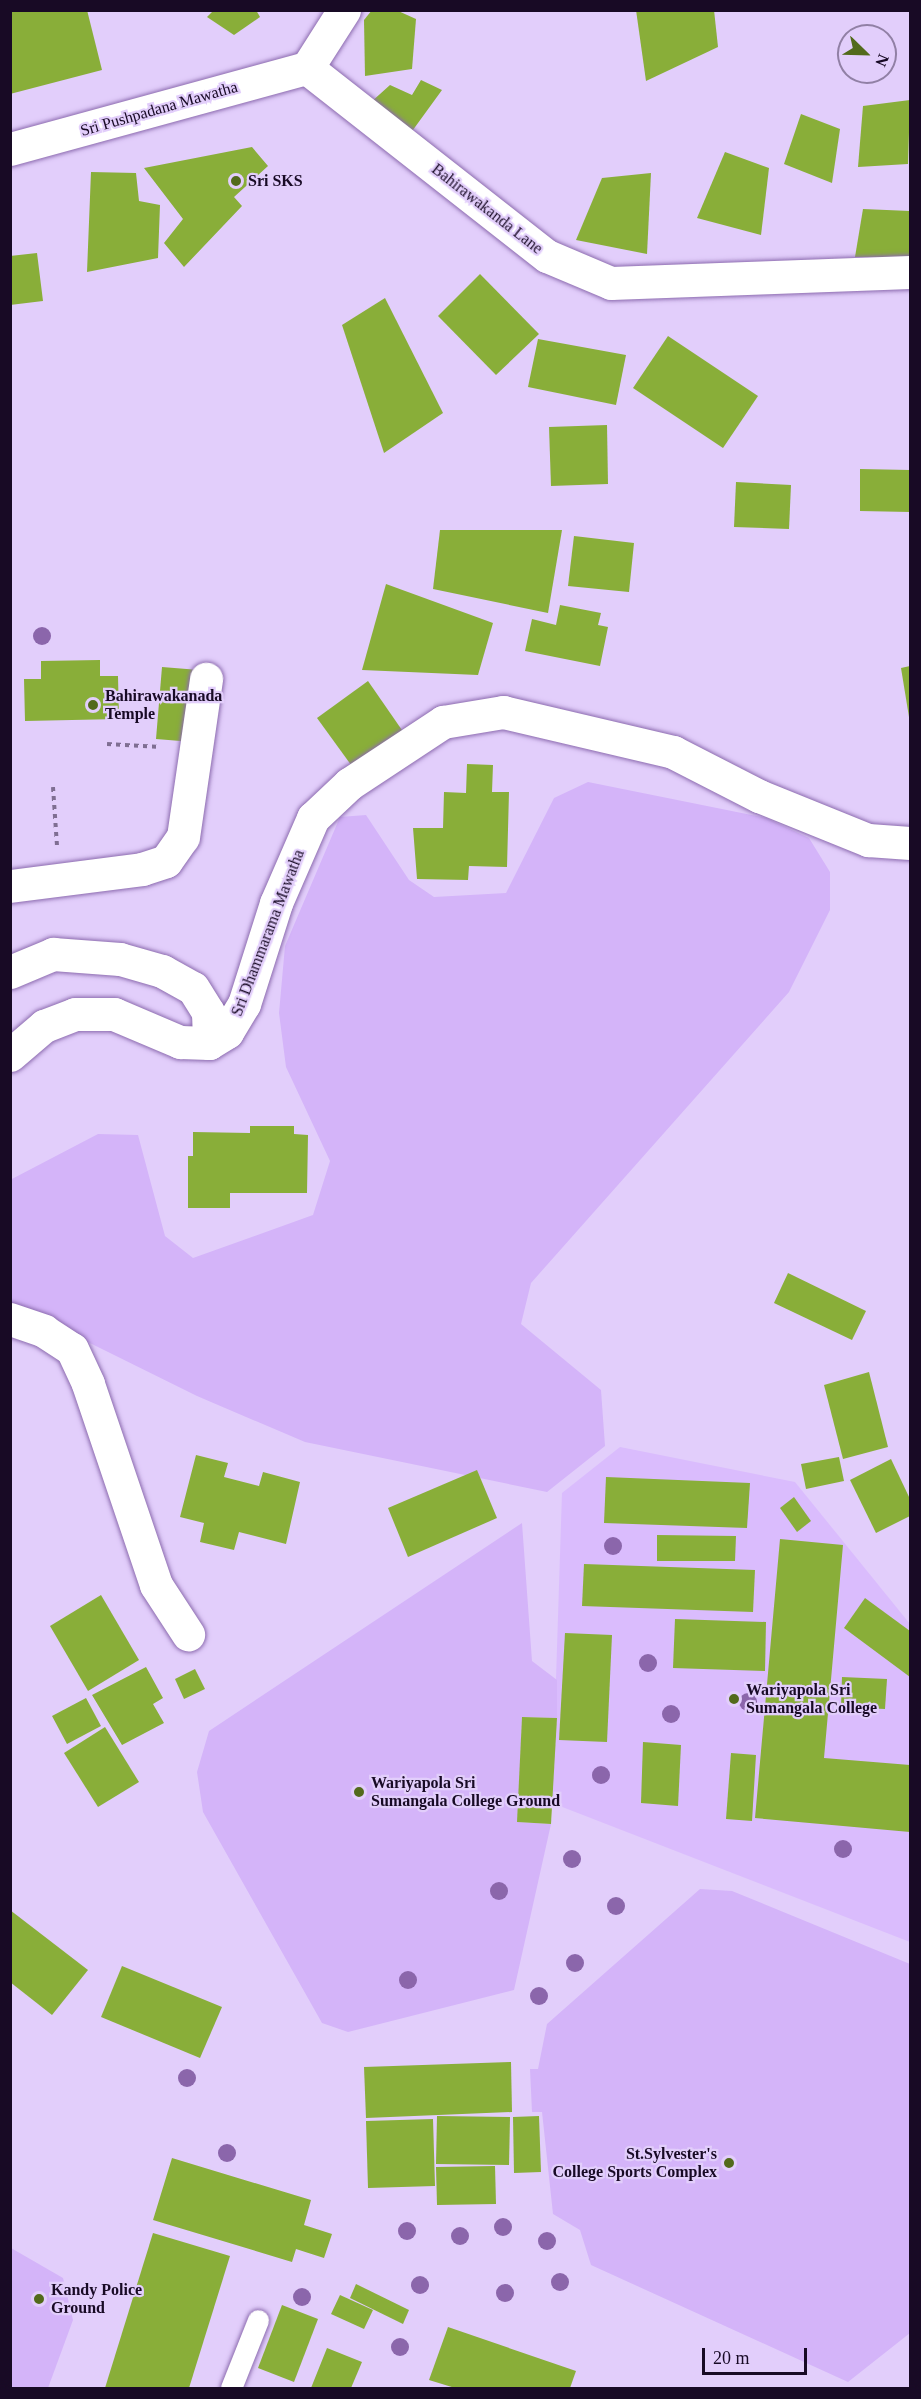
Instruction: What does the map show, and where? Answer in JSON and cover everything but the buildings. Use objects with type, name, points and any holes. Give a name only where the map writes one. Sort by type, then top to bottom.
[{"type":"street","points":[[307,68],[344,10]]},
{"type":"street","name":"Sri Pushpadana Mawatha","points":[[10,149],[307,68]]},
{"type":"street","name":"Bahirawakanda Lane","points":[[307,68],[547,256],[611,283],[793,279],[910,272]]},
{"type":"street","points":[[10,885],[142,868],[166,861],[183,837],[206,679]]},
{"type":"street","name":"Sri Dhammarama Mawatha","points":[[209,1043],[227,1032],[244,1004],[276,903],[313,818],[349,784],[444,722],[503,712],[673,752],[759,796],[868,840],[910,843]]},
{"type":"street","points":[[10,972],[53,954],[120,959],[162,971],[193,988],[208,1012],[209,1043],[180,1042],[114,1014],[75,1014],[44,1026],[10,1055]]},
{"type":"street","points":[[10,1319],[44,1331],[72,1349],[88,1384],[156,1585],[188,1634]]},
{"type":"lane","points":[[231,2388],[258,2320]]},
{"type":"path","points":[[107,744],[195,749]]},
{"type":"path","points":[[45,849],[57,848],[53,787]]},
{"type":"shaded area","points":[[588,782],[766,818],[809,838],[830,872],[830,910],[789,992],[531,1283],[521,1324],[601,1390],[605,1446],[547,1492],[305,1442],[197,1396],[11,1304],[10,1180],[98,1134],[138,1135],[165,1236],[193,1258],[313,1215],[330,1161],[286,1067],[279,1013],[285,946],[340,817],[366,815],[409,880],[434,897],[506,893],[554,798]]},
{"type":"shaded area","name":"Wariyapola Sri Sumangala College","points":[[620,1447],[795,1482],[910,1624],[910,1942],[552,1803],[562,1493]]},
{"type":"shaded area","name":"Wariyapola Sri Sumangala College Ground","points":[[522,1523],[532,1661],[557,1680],[557,1718],[522,1717],[518,1822],[551,1824],[514,1990],[348,2032],[322,2023],[203,1812],[197,1772],[209,1731]]},
{"type":"shaded area","name":"St.Sylvester's College Sports Complex","points":[[700,1889],[732,1891],[910,1964],[910,2333],[848,2382],[591,2265],[580,2230],[553,2214],[542,2112],[532,2112],[530,2069],[538,2069],[547,2024]]},
{"type":"shaded area","name":"Kandy Police Ground","points":[[11,2248],[63,2278],[73,2320],[48,2388],[11,2388]]},
{"type":"place","name":"Sri SKS","points":[[236,181]]},
{"type":"place","name":"Bahirawakanada Temple","points":[[93,705]]},
{"type":"place","name":"Wariyapola Sri Sumangala College","points":[[734,1699]]},
{"type":"place","name":"Wariyapola Sri Sumangala College Ground","points":[[359,1792]]},
{"type":"place","name":"St.Sylvester's College Sports Complex","points":[[729,2163]]},
{"type":"place","name":"Kandy Police Ground","points":[[39,2299]]}]
